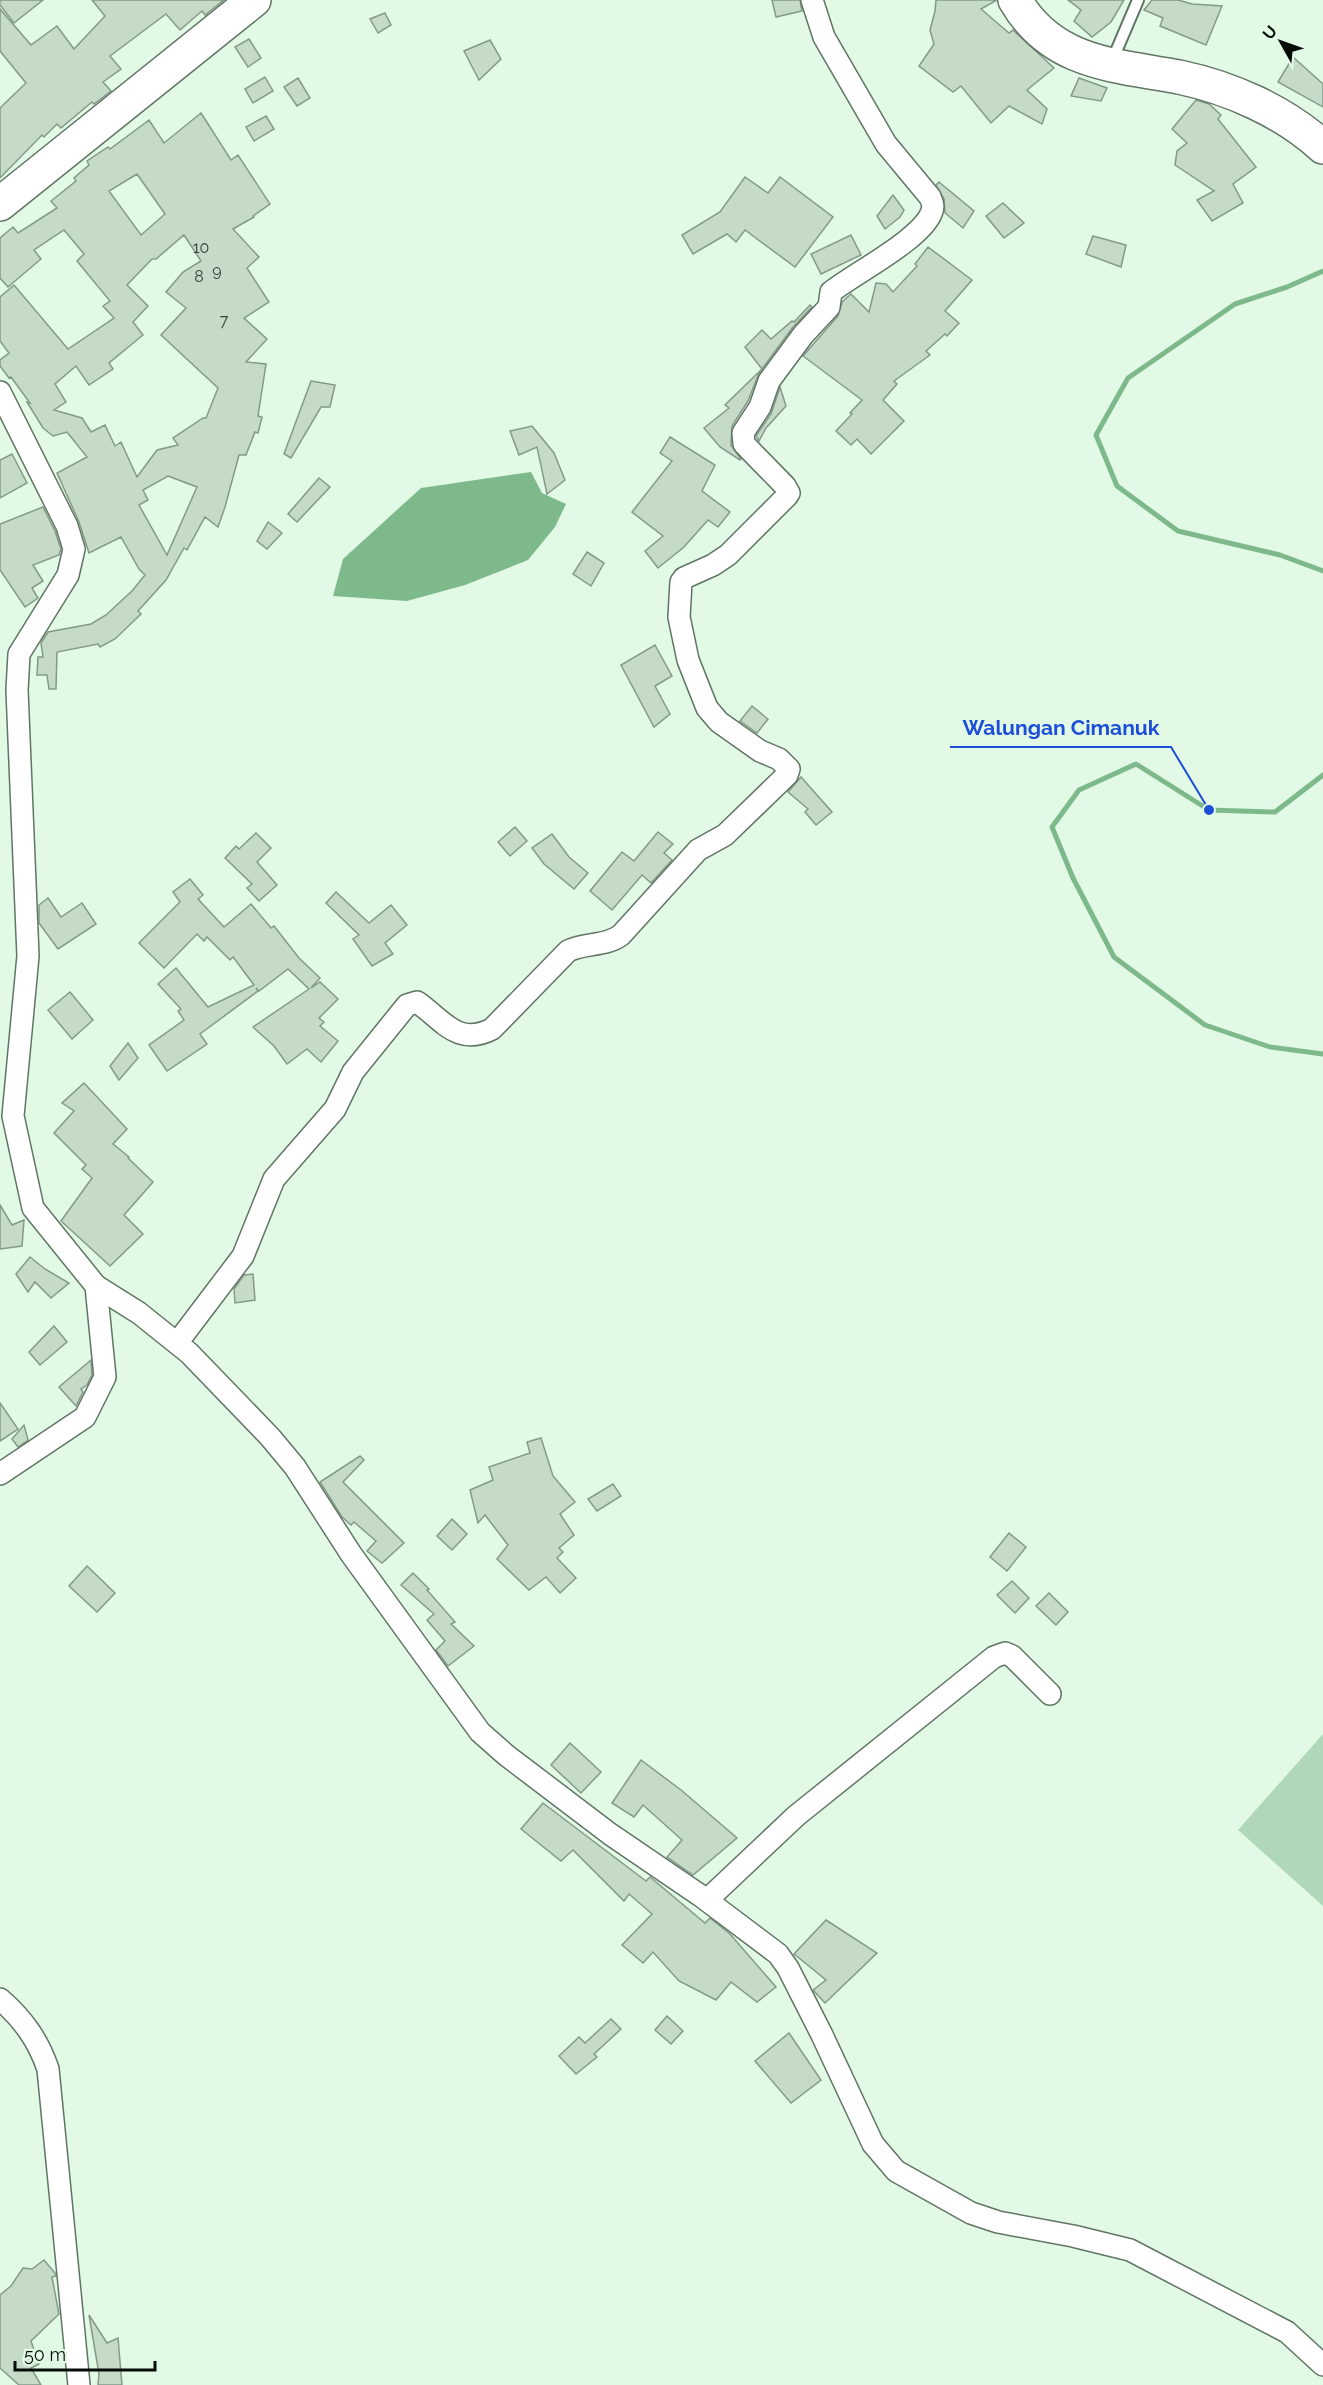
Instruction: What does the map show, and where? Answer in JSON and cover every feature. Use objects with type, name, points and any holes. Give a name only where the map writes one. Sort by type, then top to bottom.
[{"type":"main road","points":[[0,204],[254,0]]},
{"type":"main road","points":[[1015,0],[1049,39],[1069,52],[1139,72],[1180,78],[1256,102],[1292,123],[1323,147]]},
{"type":"street","points":[[177,1343],[243,1256],[274,1179],[335,1109],[353,1072],[407,1005],[417,1002],[457,1033],[479,1034],[492,1029],[568,951],[606,943],[621,934],[698,850],[728,832],[789,772],[782,761],[760,751],[719,722],[707,708],[690,669],[680,622],[681,582],[684,578],[713,565],[728,555],[789,493],[744,444],[743,433],[760,407],[772,377],[829,307],[831,292],[910,238],[927,219],[933,204],[930,197],[886,144],[824,37],[812,0]]},
{"type":"street","points":[[0,392],[67,526],[74,549],[68,575],[19,654],[17,690],[28,956],[14,1116],[33,1208],[96,1286],[139,1314],[189,1353],[270,1437],[295,1467],[351,1554],[480,1732],[506,1755],[610,1834],[707,1900],[778,1954],[822,2035],[873,2144],[896,2171],[971,2213],[998,2222],[1073,2236],[1130,2250],[1287,2332],[1323,2365]]},
{"type":"street","points":[[0,1474],[85,1417],[105,1377],[96,1286]]},
{"type":"street","points":[[707,1900],[796,1816],[999,1654],[1005,1653],[1012,1656],[1050,1694]]},
{"type":"street","points":[[0,1999],[30,2031],[42,2052],[48,2069],[79,2385]]},
{"type":"lane","points":[[1110,64],[1138,0]]},
{"type":"shaded area","points":[[531,472],[542,493],[566,504],[555,527],[528,560],[465,585],[407,601],[333,596],[343,559],[421,488]]},
{"type":"shaded area","points":[[1323,1734],[1323,1906],[1238,1830]]},
{"type":"building","points":[[0,0],[43,0],[14,23],[0,5]]},
{"type":"building","points":[[92,0],[224,0],[205,15],[202,11],[180,30],[166,14],[110,56],[121,69],[103,82],[111,91],[94,104],[92,102],[61,128],[57,124],[44,137],[42,135],[0,178],[0,108],[26,83],[0,51],[0,9],[31,45],[57,26],[74,49],[105,16]]},
{"type":"building","points":[[772,0],[800,0],[802,11],[776,17]]},
{"type":"building","points":[[936,0],[997,0],[981,9],[1009,33],[1013,30],[1054,68],[1027,90],[1047,109],[1042,124],[1009,106],[991,123],[961,86],[953,92],[919,66],[934,44],[930,30]]},
{"type":"building","points":[[1068,0],[1124,0],[1111,22],[1092,37],[1074,21],[1081,10]]},
{"type":"building","points":[[1152,0],[1178,0],[1192,4],[1222,6],[1206,45],[1160,26],[1163,18],[1144,10]]},
{"type":"building","points":[[385,13],[391,25],[378,33],[370,19]]},
{"type":"building","points":[[249,39],[261,58],[248,67],[235,47]]},
{"type":"building","points":[[490,40],[501,59],[479,80],[464,51]]},
{"type":"building","points":[[1293,57],[1323,84],[1323,107],[1278,82]]},
{"type":"building","points":[[265,77],[273,91],[253,103],[245,89]]},
{"type":"building","points":[[298,78],[310,98],[297,106],[284,87]]},
{"type":"building","points":[[1079,78],[1107,88],[1101,101],[1071,96]]},
{"type":"building","points":[[1196,100],[1209,104],[1221,115],[1218,119],[1256,167],[1233,184],[1243,203],[1212,221],[1197,200],[1214,191],[1175,165],[1177,151],[1187,143],[1172,129]]},
{"type":"building","points":[[201,113],[231,160],[238,155],[270,204],[254,217],[233,229],[259,257],[247,268],[269,302],[244,318],[267,339],[246,362],[266,364],[258,416],[262,417],[258,433],[255,432],[246,455],[239,455],[218,527],[205,517],[187,550],[184,548],[166,580],[138,611],[141,614],[115,639],[100,647],[98,644],[57,652],[56,689],[49,689],[47,675],[37,675],[38,657],[43,657],[41,643],[48,632],[91,624],[106,615],[132,591],[145,575],[139,569],[121,537],[89,553],[79,522],[57,473],[87,457],[67,432],[53,436],[43,428],[27,402],[30,403],[0,366],[0,360],[9,353],[0,341],[0,297],[14,285],[68,349],[114,318],[103,306],[110,301],[77,261],[84,254],[64,230],[34,250],[41,259],[8,287],[0,278],[0,238],[13,227],[18,233],[57,208],[51,201],[76,181],[74,178],[89,165],[87,161],[108,147],[110,149],[149,120],[164,143]],"holes":[[[137,174],[165,214],[141,235],[109,191]],[[184,235],[201,261],[183,272],[166,292],[186,308],[161,335],[218,388],[206,418],[173,438],[178,445],[157,450],[137,477],[121,442],[115,446],[105,425],[91,432],[82,418],[54,410],[66,402],[55,384],[76,366],[89,385],[113,369],[109,363],[143,335],[133,322],[148,306],[127,285],[152,259],[156,259]],[[168,476],[197,487],[167,555],[139,505],[148,500],[143,490]]]},
{"type":"building","points":[[266,116],[274,129],[254,141],[246,127]]},
{"type":"building","points":[[745,177],[768,193],[780,177],[833,217],[795,267],[745,230],[736,242],[727,234],[693,254],[682,235],[720,212]]},
{"type":"building","points":[[939,182],[974,211],[963,228],[945,213],[944,199],[936,185]]},
{"type":"building","points":[[893,195],[904,210],[900,217],[885,229],[877,216]]},
{"type":"building","points":[[1003,203],[1024,223],[1004,238],[986,216]]},
{"type":"building","points":[[851,235],[861,255],[821,274],[811,254]]},
{"type":"building","points":[[1093,236],[1126,245],[1121,267],[1086,254]]},
{"type":"building","points":[[928,247],[972,280],[945,311],[959,323],[947,336],[945,334],[926,351],[930,355],[894,381],[897,384],[883,400],[904,421],[871,454],[857,439],[851,445],[836,431],[862,400],[803,356],[838,316],[842,302],[851,294],[869,312],[876,283],[886,284],[893,292],[917,266],[915,264]]},
{"type":"building","points":[[810,305],[812,307],[793,327],[762,369],[745,347],[762,330],[771,339],[792,321],[794,322]]},
{"type":"building","points":[[762,369],[748,401],[732,426],[731,445],[740,460],[720,447],[704,428],[729,408],[725,405]]},
{"type":"building","points":[[311,381],[335,385],[330,407],[321,407],[291,458],[284,454]]},
{"type":"building","points":[[780,387],[786,406],[766,428],[759,441],[756,436],[771,414]]},
{"type":"building","points":[[532,426],[554,453],[565,480],[547,494],[537,447],[519,455],[510,431]]},
{"type":"building","points":[[670,437],[715,465],[702,491],[730,512],[718,527],[708,520],[684,547],[658,568],[645,551],[663,536],[632,512],[672,461],[660,453]]},
{"type":"building","points":[[12,454],[27,483],[0,498],[0,460]]},
{"type":"building","points":[[319,478],[330,487],[297,522],[288,514]]},
{"type":"building","points":[[43,507],[61,549],[59,555],[33,565],[43,581],[32,588],[38,598],[25,607],[0,570],[0,524]]},
{"type":"building","points":[[268,522],[282,533],[267,549],[257,541]]},
{"type":"building","points":[[587,552],[604,563],[591,586],[573,574]]},
{"type":"building","points":[[655,645],[672,676],[655,686],[670,714],[654,727],[621,665]]},
{"type":"building","points":[[752,706],[768,719],[757,733],[740,721]]},
{"type":"building","points":[[801,777],[832,812],[816,825],[805,812],[808,809],[788,792]]},
{"type":"building","points":[[515,827],[527,841],[510,856],[498,842]]},
{"type":"building","points":[[658,832],[673,844],[664,853],[672,860],[651,883],[642,875],[612,910],[590,891],[622,852],[634,861]]},
{"type":"building","points":[[256,833],[271,848],[257,862],[277,885],[259,901],[247,888],[252,884],[225,858],[236,846],[239,849]]},
{"type":"building","points":[[552,834],[569,857],[588,873],[574,889],[544,864],[532,848]]},
{"type":"building","points":[[190,879],[203,895],[198,899],[224,927],[251,904],[271,928],[274,926],[299,958],[320,978],[311,988],[320,982],[338,999],[319,1018],[324,1022],[320,1026],[338,1041],[321,1062],[307,1049],[287,1064],[274,1046],[253,1027],[309,989],[288,969],[259,991],[256,988],[258,991],[200,1034],[207,1044],[167,1071],[149,1045],[184,1020],[178,1011],[181,1009],[158,984],[176,968],[208,1007],[254,985],[233,957],[230,960],[207,937],[204,941],[197,934],[164,968],[139,943],[180,902],[173,892]]},
{"type":"building","points":[[336,892],[369,923],[391,905],[407,925],[385,943],[393,954],[372,966],[353,939],[359,935],[326,903]]},
{"type":"building","points":[[48,898],[61,917],[82,903],[96,924],[58,949],[39,923],[39,905]]},
{"type":"building","points":[[70,992],[93,1020],[72,1039],[48,1010]]},
{"type":"building","points":[[128,1043],[138,1058],[119,1080],[110,1066]]},
{"type":"building","points":[[84,1083],[127,1129],[113,1144],[153,1182],[124,1215],[143,1234],[110,1266],[61,1221],[92,1178],[82,1169],[86,1165],[54,1133],[74,1111],[62,1103]]},
{"type":"building","points":[[0,1205],[12,1225],[24,1220],[22,1246],[0,1249]]},
{"type":"building","points":[[30,1257],[69,1283],[51,1298],[35,1282],[28,1292],[16,1274]]},
{"type":"building","points":[[253,1274],[255,1300],[235,1303],[234,1289],[244,1275]]},
{"type":"building","points":[[54,1326],[67,1342],[40,1365],[29,1352]]},
{"type":"building","points":[[91,1360],[92,1375],[87,1385],[81,1389],[83,1392],[76,1406],[59,1387]]},
{"type":"building","points":[[0,1403],[18,1429],[0,1441]]},
{"type":"building","points":[[24,1425],[28,1440],[18,1447],[12,1439]]},
{"type":"building","points":[[541,1438],[553,1476],[575,1502],[560,1514],[574,1535],[559,1548],[563,1552],[557,1558],[576,1578],[560,1593],[546,1577],[529,1590],[497,1559],[508,1545],[485,1515],[478,1523],[470,1490],[493,1480],[489,1467],[530,1453],[527,1442]]},
{"type":"building","points":[[360,1456],[364,1460],[343,1482],[404,1543],[382,1563],[367,1551],[376,1541],[354,1522],[351,1525],[342,1517],[320,1482]]},
{"type":"building","points":[[613,1484],[621,1496],[597,1511],[588,1499]]},
{"type":"building","points":[[452,1519],[467,1534],[452,1550],[437,1536]]},
{"type":"building","points":[[1009,1533],[1026,1547],[1007,1571],[990,1557]]},
{"type":"building","points":[[87,1566],[115,1593],[97,1612],[69,1586]]},
{"type":"building","points":[[413,1573],[455,1622],[451,1624],[474,1646],[448,1666],[436,1650],[445,1641],[427,1620],[434,1614],[401,1585]]},
{"type":"building","points":[[1012,1581],[1029,1598],[1015,1613],[997,1595]]},
{"type":"building","points":[[1049,1593],[1068,1612],[1056,1625],[1036,1606]]},
{"type":"building","points":[[570,1743],[601,1772],[581,1793],[551,1765]]},
{"type":"building","points":[[641,1760],[681,1790],[737,1838],[693,1875],[667,1857],[682,1840],[643,1805],[634,1817],[612,1803]]},
{"type":"building","points":[[543,1803],[646,1881],[650,1877],[705,1923],[710,1918],[730,1934],[776,1987],[757,2002],[731,1982],[716,2000],[679,1981],[653,1952],[643,1963],[622,1945],[652,1914],[629,1894],[624,1901],[573,1850],[561,1861],[521,1829]]},
{"type":"building","points":[[826,1920],[877,1953],[825,2003],[813,1990],[826,1980],[794,1954]]},
{"type":"building","points":[[667,2016],[683,2031],[671,2044],[655,2030]]},
{"type":"building","points":[[611,2019],[621,2029],[594,2054],[597,2057],[576,2074],[559,2056],[579,2037],[585,2043]]},
{"type":"building","points":[[789,2033],[821,2080],[791,2103],[755,2061]]},
{"type":"building","points":[[44,2260],[56,2276],[52,2277],[59,2314],[31,2341],[39,2364],[31,2368],[41,2385],[19,2385],[0,2368],[0,2295],[11,2286],[23,2268],[32,2269]]},
{"type":"building","points":[[89,2315],[107,2343],[118,2338],[122,2385],[98,2385],[99,2374]]},
{"type":"waterway","points":[[1323,271],[1287,287],[1235,304],[1128,378],[1096,435],[1117,486],[1178,531],[1280,555],[1323,571]]},
{"type":"waterway","points":[[1323,775],[1275,812],[1209,810],[1136,764],[1079,790],[1052,827],[1073,878],[1114,957],[1205,1025],[1270,1047],[1323,1054]]},
{"type":"place","name":"Walungan Cimanuk","points":[[1209,810]]}]
